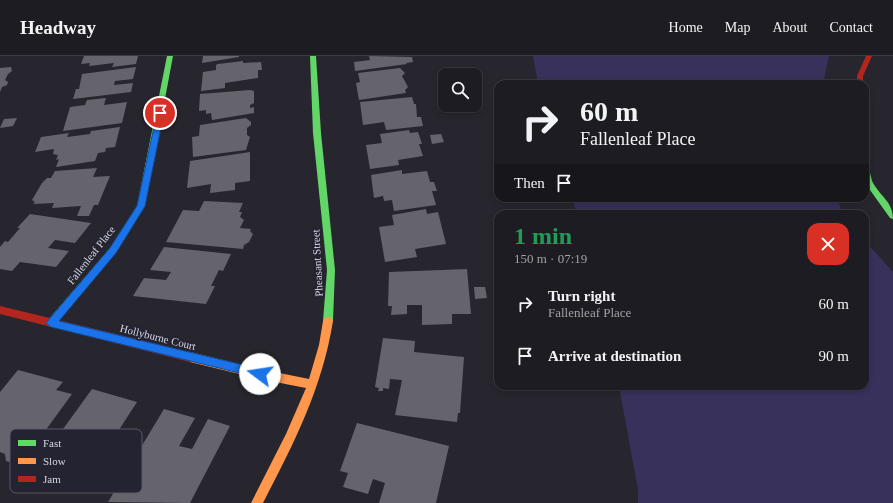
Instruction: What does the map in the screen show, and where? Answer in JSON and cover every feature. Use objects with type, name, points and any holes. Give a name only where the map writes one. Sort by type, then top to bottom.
[{"type":"street","name":"Fallenleaf Place","points":[[51,323],[113,250],[141,206],[170,56]]},
{"type":"street","name":"Pheasant Street","points":[[257,503],[297,425],[322,355],[331,300],[332,275],[315,126],[313,56]]},
{"type":"street","points":[[860,80],[860,76],[869,56]]},
{"type":"street","points":[[869,183],[893,216]]},
{"type":"street","name":"Hollyburne Court","points":[[0,310],[311,384]]},
{"type":"shaded area","points":[[533,56],[829,56],[824,80],[537,80]]},
{"type":"shaded area","points":[[573,202],[838,202],[842,210],[576,210]]},
{"type":"shaded area","points":[[869,245],[893,272],[893,503],[638,503],[638,490],[620,390],[869,390]]},
{"type":"building","points":[[84,56],[138,56],[136,64],[112,67],[114,63],[89,66],[90,63],[81,64]]},
{"type":"building","points":[[203,56],[239,56],[239,57],[202,63]]},
{"type":"building","points":[[369,56],[412,57],[413,62],[355,71],[354,62],[370,60]]},
{"type":"building","points":[[243,61],[243,63],[261,62],[262,70],[258,70],[258,78],[225,83],[225,88],[201,91],[203,72],[216,70],[216,65],[218,64]]},
{"type":"building","points":[[11,67],[12,71],[8,74],[5,80],[8,82],[7,85],[2,87],[0,92],[0,68]]},
{"type":"building","points":[[136,67],[133,79],[115,81],[114,85],[133,83],[131,92],[73,99],[76,89],[79,89],[82,74]]},
{"type":"building","points":[[400,68],[405,73],[402,76],[408,87],[405,90],[406,93],[359,100],[356,83],[360,82],[358,73]]},
{"type":"building","points":[[250,90],[254,91],[254,103],[250,105],[250,108],[254,107],[254,113],[212,120],[211,113],[206,114],[206,110],[199,111],[200,94]]},
{"type":"building","points":[[412,97],[414,104],[416,104],[417,117],[421,117],[423,126],[386,130],[384,122],[363,125],[360,102]]},
{"type":"building","points":[[106,98],[104,105],[127,102],[122,123],[63,131],[70,107],[85,105],[87,100]]},
{"type":"building","points":[[17,118],[13,126],[0,128],[4,119]]},
{"type":"building","points":[[246,118],[251,122],[251,125],[247,128],[247,135],[250,137],[246,150],[193,157],[192,137],[199,136],[200,125]]},
{"type":"building","points":[[120,127],[115,147],[106,148],[105,152],[98,153],[95,161],[56,167],[59,159],[56,160],[58,155],[53,154],[54,149],[35,152],[41,137],[69,133],[67,137],[90,134],[91,131]]},
{"type":"building","points":[[409,130],[410,133],[418,132],[422,144],[419,144],[423,156],[398,160],[399,165],[370,169],[366,145],[382,143],[380,134]]},
{"type":"building","points":[[441,134],[444,142],[432,144],[430,135]]},
{"type":"building","points":[[250,152],[250,181],[235,183],[235,190],[210,193],[211,184],[187,188],[190,161]]},
{"type":"building","points":[[97,168],[93,177],[110,176],[98,205],[94,205],[89,216],[77,216],[81,206],[52,208],[54,203],[33,204],[35,202],[32,200],[42,183],[47,178],[51,178],[55,171]]},
{"type":"building","points":[[402,170],[402,174],[427,171],[430,182],[434,182],[437,191],[432,191],[436,205],[394,211],[392,200],[384,201],[383,196],[374,198],[371,175]]},
{"type":"building","points":[[204,201],[243,203],[239,212],[242,212],[240,217],[244,220],[240,228],[251,229],[250,231],[253,234],[249,242],[244,245],[243,249],[166,242],[183,210],[199,211]]},
{"type":"building","points":[[426,209],[427,214],[438,212],[446,244],[415,249],[417,257],[385,262],[379,227],[394,225],[392,215]]},
{"type":"building","points":[[30,214],[91,223],[75,243],[55,240],[48,248],[69,251],[56,267],[20,262],[12,271],[0,269],[0,247],[5,241],[8,242],[20,228],[17,228]]},
{"type":"building","points":[[164,247],[231,254],[223,271],[219,270],[211,286],[215,286],[206,304],[133,296],[144,278],[166,280],[171,272],[150,270]]},
{"type":"building","points":[[467,269],[471,314],[452,314],[452,324],[422,325],[422,305],[407,305],[407,314],[391,315],[392,306],[388,306],[389,272]]},
{"type":"building","points":[[474,287],[485,287],[487,298],[475,299]]},
{"type":"building","points":[[383,338],[415,341],[414,352],[464,357],[460,413],[458,413],[457,422],[395,415],[402,380],[390,379],[389,389],[383,388],[383,391],[378,391],[379,388],[375,387]]},
{"type":"building","points":[[18,370],[63,382],[56,390],[72,394],[47,429],[10,429],[10,462],[6,461],[5,454],[0,452],[0,392]]},
{"type":"building","points":[[92,389],[137,402],[120,429],[63,429]]},
{"type":"building","points":[[164,409],[195,418],[179,446],[192,449],[208,419],[230,426],[190,503],[108,502],[113,493],[142,493],[142,446]]},
{"type":"building","points":[[357,423],[449,446],[436,503],[379,503],[385,483],[373,479],[368,494],[343,487],[348,473],[340,471]]},
{"type":"traffic: fast","points":[[51,323],[113,250],[141,206],[170,56]]},
{"type":"traffic: fast","points":[[313,56],[317,133],[331,270],[328,321]]},
{"type":"traffic: fast","points":[[869,183],[893,216]]},
{"type":"traffic: slow","points":[[257,503],[301,415],[310,392],[318,369],[328,321]]},
{"type":"traffic: slow","points":[[190,357],[260,374],[311,384]]},
{"type":"traffic: jam","points":[[860,80],[860,76],[869,56]]},
{"type":"traffic: jam","points":[[0,310],[190,357]]},
{"type":"route","points":[[160,113],[141,206],[113,250],[51,323],[260,374]]}]
